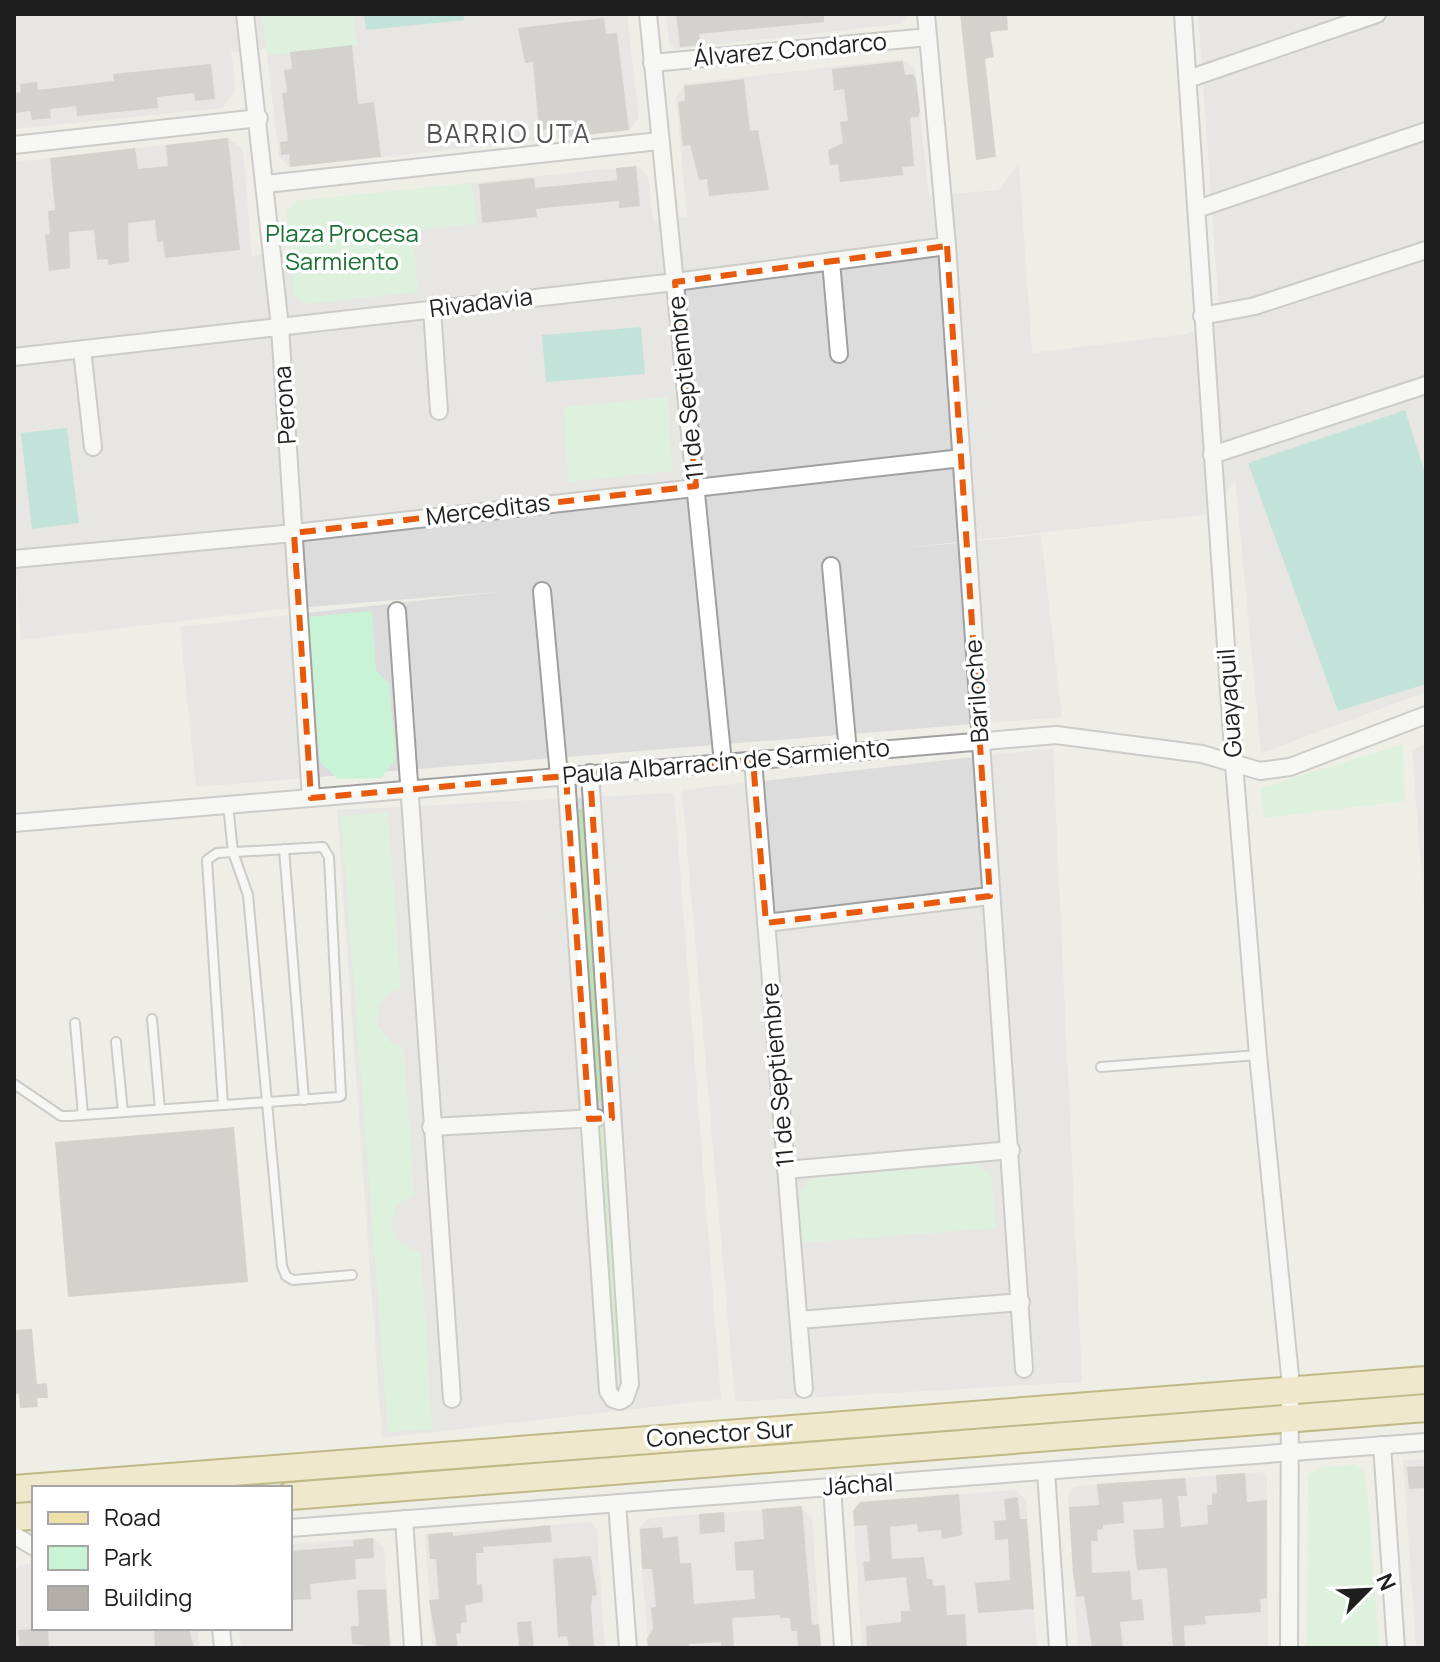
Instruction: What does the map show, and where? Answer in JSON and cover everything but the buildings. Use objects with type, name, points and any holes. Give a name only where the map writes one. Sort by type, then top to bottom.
[{"type":"main road","name":"Conector Sur","points":[[53,1486],[1426,1380]]},
{"type":"main road","name":"Conector Sur","points":[[292,1496],[1426,1408]]},
{"type":"street","name":"Perona","points":[[245,14],[280,327],[311,798]]},
{"type":"street","name":"11 de Septiembre","points":[[648,14],[723,763]]},
{"type":"street","name":"Bariloche","points":[[926,14],[947,246],[1024,1369]]},
{"type":"street","name":"Guayaquil","points":[[1183,14],[1234,764],[1290,1390],[1289,1648]]},
{"type":"street","points":[[1188,79],[1377,14]]},
{"type":"street","name":"Álvarez Condarco","points":[[652,63],[928,37]]},
{"type":"street","points":[[14,145],[259,118]]},
{"type":"street","points":[[1197,209],[1426,131]]},
{"type":"street","points":[[266,184],[659,141]]},
{"type":"street","name":"Rivadavia","points":[[14,357],[675,282],[947,246]]},
{"type":"street","points":[[1202,316],[1255,306],[1426,250]]},
{"type":"street","points":[[831,261],[839,354]]},
{"type":"street","points":[[432,309],[439,411]]},
{"type":"street","points":[[82,350],[93,447]]},
{"type":"street","points":[[1212,455],[1426,385]]},
{"type":"street","name":"Merceditas","points":[[14,559],[294,533],[962,458]]},
{"type":"street","points":[[831,566],[848,752]]},
{"type":"street","points":[[542,591],[562,776],[608,1391],[613,1399],[620,1401],[625,1398],[630,1384],[590,773]]},
{"type":"street","points":[[397,611],[452,1399]]},
{"type":"street","name":"Paula Albarracín de Sarmiento","points":[[14,823],[981,741],[1089,737],[1202,754],[1260,771],[1290,767],[1426,715]]},
{"type":"street","name":"11 de Septiembre","points":[[753,760],[804,1389]]},
{"type":"street","points":[[766,923],[990,896]]},
{"type":"street","points":[[431,1127],[612,1118]]},
{"type":"street","points":[[786,1170],[1011,1150]]},
{"type":"street","points":[[799,1320],[1021,1302]]},
{"type":"street","name":"Jáchal","points":[[292,1528],[1426,1442]]},
{"type":"street","points":[[1382,1445],[1396,1648]]},
{"type":"street","points":[[1046,1471],[1058,1648]]},
{"type":"street","points":[[832,1487],[843,1648]]},
{"type":"street","points":[[617,1503],[628,1648]]},
{"type":"street","points":[[404,1519],[413,1648]]},
{"type":"street","points":[[14,1535],[32,1546]]},
{"type":"lane","points":[[228,805],[233,852],[248,895],[282,1266],[286,1276],[293,1280],[352,1275]]},
{"type":"lane","points":[[14,1084],[61,1116],[304,1100],[338,1097],[343,1092],[329,857],[323,847],[210,854],[207,860],[223,1105]]},
{"type":"lane","points":[[284,849],[304,1100]]},
{"type":"lane","points":[[152,1019],[160,1109]]},
{"type":"lane","points":[[75,1023],[83,1115]]},
{"type":"lane","points":[[116,1042],[123,1112]]},
{"type":"lane","points":[[1101,1067],[1258,1055]]},
{"type":"highlighted area","points":[[947,246],[990,896],[766,923],[753,760],[590,773],[612,1118],[589,1119],[566,776],[311,798],[294,533],[696,486],[675,282]]},
{"type":"shaded area","points":[[14,14],[627,14],[639,118],[629,130],[289,167],[279,157],[267,55],[357,45],[356,39],[231,52],[236,90],[222,108],[14,129]]},
{"type":"shaded area","points":[[364,14],[463,14],[464,20],[366,30]]},
{"type":"shaded area","points":[[666,14],[908,14],[900,24],[675,49],[669,42]]},
{"type":"shaded area","points":[[1198,14],[1426,14],[1426,692],[1261,753],[1235,479],[1211,514],[904,548],[1041,535],[1062,717],[196,787],[180,627],[497,592],[284,609],[21,640],[14,546],[14,162],[228,138],[243,150],[252,256],[290,252],[287,212],[297,201],[637,166],[648,176],[653,220],[687,217],[676,97],[684,84],[902,59],[915,69],[929,196],[998,190],[1019,164],[1032,353],[1185,334],[1220,323]]},
{"type":"shaded area","points":[[641,327],[645,374],[546,382],[542,335]]},
{"type":"shaded area","points":[[1405,410],[1426,476],[1426,684],[1338,711],[1248,463]]},
{"type":"shaded area","points":[[67,428],[79,523],[32,529],[21,433]]},
{"type":"shaded area","points":[[1426,744],[1426,932],[1412,750]]},
{"type":"shaded area","points":[[1053,748],[1082,1382],[735,1402],[682,790]]},
{"type":"shaded area","points":[[674,793],[721,1399],[382,1438],[337,810]]},
{"type":"shaded area","points":[[1426,1459],[1426,1648],[1416,1648],[1403,1460]]},
{"type":"shaded area","points":[[1262,1472],[1267,1477],[1268,1648],[1078,1648],[1068,1495],[1075,1486]]},
{"type":"shaded area","points":[[1015,1490],[1026,1500],[1037,1648],[862,1648],[853,1511],[860,1502]]},
{"type":"shaded area","points":[[799,1507],[812,1517],[821,1648],[648,1648],[639,1528],[649,1518]]},
{"type":"shaded area","points":[[590,1522],[597,1530],[605,1648],[433,1648],[425,1534]]},
{"type":"shaded area","points":[[372,1538],[384,1548],[391,1648],[241,1648],[239,1630],[292,1630],[292,1544]]},
{"type":"shaded area","points":[[32,1564],[32,1630],[198,1630],[199,1648],[16,1648],[14,1571],[20,1565]]},
{"type":"green space","points":[[262,14],[353,14],[357,45],[267,55]]},
{"type":"green space","name":"Plaza Procesa Sarmiento","points":[[472,183],[476,224],[413,230],[418,292],[306,304],[294,295],[287,212],[297,201]]},
{"type":"green space","points":[[668,397],[672,471],[568,482],[564,407]]},
{"type":"green space","points":[[372,611],[376,671],[389,683],[396,760],[381,778],[338,779],[320,762],[308,617]]},
{"type":"green space","points":[[1403,744],[1405,801],[1264,818],[1261,788]]},
{"type":"green space","points":[[575,809],[585,809],[604,1102],[596,1103]]},
{"type":"green space","points":[[388,812],[401,989],[382,1001],[377,1024],[391,1043],[404,1047],[414,1194],[397,1205],[391,1224],[399,1243],[421,1253],[432,1429],[388,1432],[341,816]]},
{"type":"green space","points":[[608,1125],[623,1362],[613,1360],[596,1126]]},
{"type":"green space","points":[[976,1164],[992,1177],[995,1228],[801,1243],[799,1192],[813,1178]]},
{"type":"green space","points":[[1201,1409],[1169,1416],[272,1486],[201,1486]]},
{"type":"green space","points":[[1356,1464],[1366,1475],[1379,1648],[1307,1648],[1308,1475],[1318,1468]]},
{"type":"district","name":"BARRIO UTA","points":[[509,134]]}]
